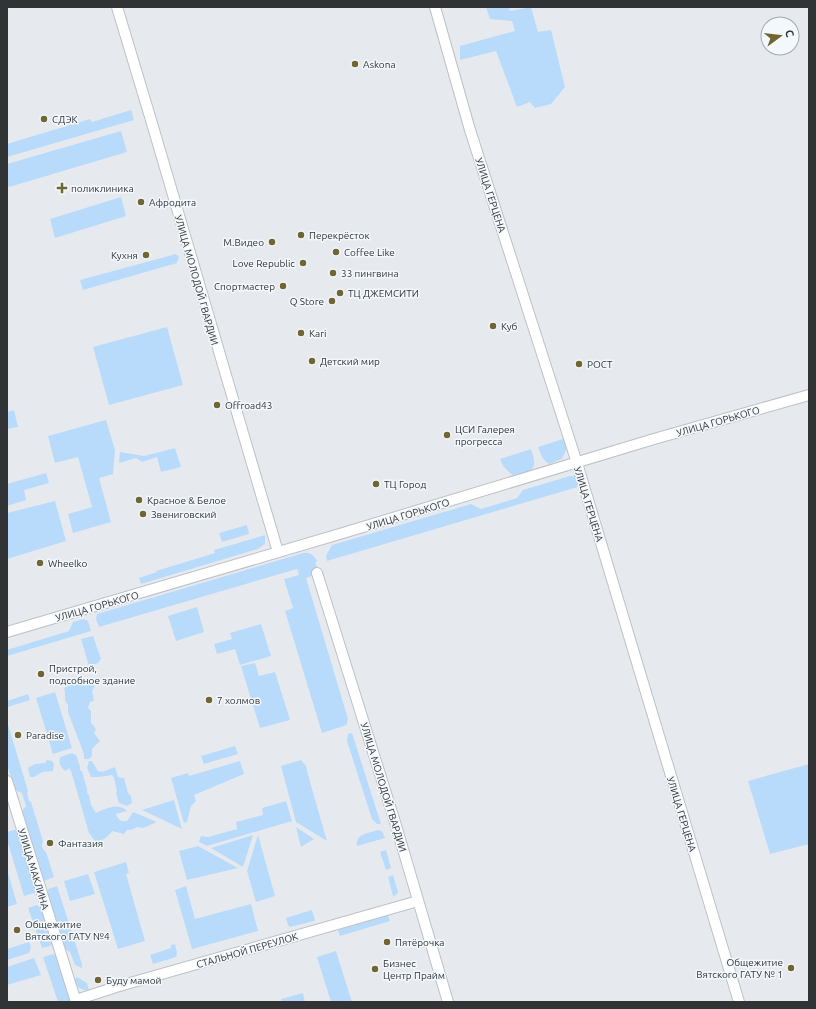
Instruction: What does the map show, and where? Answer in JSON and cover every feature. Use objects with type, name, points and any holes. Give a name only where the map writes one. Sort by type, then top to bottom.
[{"type":"street","name":"УЛИЦА МОЛОДОЙ ГВАРДИИ","points":[[117,7],[278,552]]},
{"type":"street","name":"УЛИЦА ГЕРЦЕНА","points":[[435,7],[470,130],[576,463],[739,1002]]},
{"type":"street","name":"УЛИЦА ГОРЬКОГО","points":[[7,632],[654,439],[809,395]]},
{"type":"street","name":"УЛИЦА МОЛОДОЙ ГВАРДИИ","points":[[317,573],[395,822],[448,1002]]},
{"type":"street","name":"УЛИЦА МАКЛИНА","points":[[7,781],[76,1001]]},
{"type":"street","name":"СТАЛЬНОЙ ПЕРЕУЛОК","points":[[76,1001],[116,987],[418,901]]},
{"type":"shaded area","points":[[486,7],[509,7],[510,11],[531,7],[538,32],[551,30],[565,87],[551,104],[535,108],[530,102],[517,107],[496,51],[460,60],[460,46],[515,31],[512,21],[490,19]]},
{"type":"shaded area","points":[[131,110],[134,120],[7,157],[7,144],[90,119],[92,122]]},
{"type":"shaded area","points":[[121,131],[127,152],[9,187],[7,185],[7,164]]},
{"type":"shaded area","points":[[121,197],[126,216],[55,238],[50,219]]},
{"type":"shaded area","points":[[176,254],[179,257],[177,263],[83,290],[80,280]]},
{"type":"shaded area","points":[[167,327],[183,385],[109,405],[93,347]]},
{"type":"shaded area","points":[[14,410],[18,427],[7,429],[7,412]]},
{"type":"shaded area","points":[[106,420],[115,450],[113,474],[99,478],[111,522],[73,533],[68,514],[92,507],[78,457],[55,463],[48,436]]},
{"type":"shaded area","points":[[566,438],[567,448],[562,459],[549,464],[543,459],[538,447]]},
{"type":"shaded area","points":[[175,448],[181,467],[161,472],[157,457],[142,462],[136,458],[119,463],[120,452],[144,456]]},
{"type":"shaded area","points":[[531,449],[534,465],[530,471],[512,475],[503,466],[500,459]]},
{"type":"shaded area","points":[[46,473],[49,483],[24,490],[26,500],[7,506],[7,484]]},
{"type":"shaded area","points":[[570,476],[576,476],[581,486],[327,561],[326,556],[332,545],[471,504],[481,509],[517,498],[523,490]]},
{"type":"shaded area","points":[[55,501],[66,541],[7,559],[7,513]]},
{"type":"shaded area","points":[[247,525],[249,534],[222,542],[219,533]]},
{"type":"shaded area","points":[[265,535],[265,544],[258,549],[141,584],[139,578],[157,572],[156,571],[215,553],[214,550]]},
{"type":"shaded area","points":[[303,553],[312,554],[317,561],[315,563],[317,566],[315,572],[311,574],[312,576],[306,578],[348,719],[347,724],[344,726],[322,733],[285,611],[293,608],[284,579],[299,575],[297,569],[99,627],[96,619],[97,614]]},
{"type":"shaded area","points":[[197,607],[204,632],[176,641],[168,616]]},
{"type":"shaded area","points":[[84,619],[88,621],[91,631],[7,656],[7,650],[69,631],[73,622]]},
{"type":"shaded area","points":[[261,624],[271,656],[240,665],[235,649],[217,654],[214,644],[232,639],[230,633]]},
{"type":"shaded area","points":[[93,636],[101,659],[98,663],[89,666],[81,639]]},
{"type":"shaded area","points":[[255,663],[259,676],[275,672],[290,720],[260,728],[241,666]]},
{"type":"shaded area","points":[[90,678],[94,684],[92,691],[94,701],[90,702],[88,708],[91,711],[91,723],[96,730],[94,733],[100,741],[92,749],[92,756],[89,759],[84,759],[84,754],[68,712],[64,689],[68,681],[80,681],[82,679]]},
{"type":"shaded area","points":[[55,692],[72,748],[53,754],[36,698]]},
{"type":"shaded area","points":[[28,694],[30,700],[8,707],[7,701]]},
{"type":"shaded area","points":[[7,721],[28,791],[29,801],[31,802],[43,841],[42,847],[46,852],[54,877],[44,881],[21,812],[26,806],[22,793],[15,790],[7,765]]},
{"type":"shaded area","points":[[352,733],[381,824],[377,824],[372,819],[347,741],[348,734]]},
{"type":"shaded area","points":[[235,746],[238,754],[204,764],[201,756]]},
{"type":"shaded area","points":[[72,753],[77,756],[91,805],[96,813],[112,807],[120,807],[127,811],[116,814],[121,821],[127,821],[133,812],[157,822],[143,828],[137,827],[127,830],[124,834],[112,831],[105,839],[95,841],[89,833],[71,771],[69,768],[66,771],[61,767],[60,757]]},
{"type":"shaded area","points":[[47,760],[52,761],[54,764],[53,771],[42,772],[34,777],[30,777],[28,768],[35,764],[45,763]]},
{"type":"shaded area","points":[[301,760],[306,766],[327,841],[296,822],[281,766]]},
{"type":"shaded area","points":[[89,761],[92,761],[98,771],[102,772],[115,767],[118,777],[124,778],[132,803],[127,806],[119,803],[114,778],[112,775],[91,777],[87,768]]},
{"type":"shaded area","points":[[240,761],[244,774],[194,795],[196,801],[191,806],[187,822],[184,823],[171,778],[188,773],[189,776]]},
{"type":"shaded area","points":[[809,764],[809,844],[770,854],[748,781]]},
{"type":"shaded area","points":[[174,800],[182,829],[142,810]]},
{"type":"shaded area","points":[[286,801],[292,821],[207,846],[199,842],[201,836],[208,837],[237,829],[236,822],[263,815],[262,808]]},
{"type":"shaded area","points":[[296,827],[314,839],[301,847]]},
{"type":"shaded area","points":[[17,829],[37,892],[24,896],[7,840],[7,832]]},
{"type":"shaded area","points":[[378,830],[382,831],[385,838],[357,846],[360,836]]},
{"type":"shaded area","points":[[253,835],[243,867],[211,848]]},
{"type":"shaded area","points":[[258,835],[275,896],[256,902],[247,871]]},
{"type":"shaded area","points":[[198,846],[238,868],[187,880],[179,851]]},
{"type":"shaded area","points":[[386,850],[391,868],[386,870],[380,852]]},
{"type":"shaded area","points":[[126,862],[129,873],[126,874],[145,941],[118,949],[94,872]]},
{"type":"shaded area","points":[[7,869],[17,904],[7,907]]},
{"type":"shaded area","points":[[88,874],[95,894],[70,901],[64,881]]},
{"type":"shaded area","points":[[393,875],[398,892],[393,896],[388,877]]},
{"type":"shaded area","points":[[57,886],[82,968],[75,965],[70,952],[65,949],[47,892],[48,889]]},
{"type":"shaded area","points":[[186,886],[195,919],[251,904],[258,931],[192,949],[175,890]]},
{"type":"shaded area","points":[[37,905],[42,909],[53,943],[50,946],[42,948],[28,908]]},
{"type":"shaded area","points":[[312,910],[314,921],[290,927],[288,925],[286,918]]},
{"type":"shaded area","points":[[388,915],[390,921],[340,936],[338,930]]},
{"type":"shaded area","points":[[29,942],[31,947],[29,953],[7,960],[7,949]]},
{"type":"shaded area","points":[[175,944],[177,952],[176,957],[153,964],[150,955],[171,948],[171,945]]},
{"type":"shaded area","points":[[336,951],[352,1002],[331,1002],[317,957]]},
{"type":"shaded area","points":[[53,954],[56,956],[71,1002],[58,1002],[43,957]]},
{"type":"shaded area","points":[[34,958],[41,975],[7,985],[7,967]]},
{"type":"shaded area","points":[[77,977],[87,983],[89,990],[84,990],[78,987],[74,980]]},
{"type":"shaded area","points":[[303,993],[305,1002],[282,1002],[281,999]]},
{"type":"place","name":"Askona","points":[[355,64]]},
{"type":"place","name":"СДЭК","points":[[44,119]]},
{"type":"place","name":"поликлиника","points":[[62,188]]},
{"type":"place","name":"Афродита","points":[[141,202]]},
{"type":"place","name":"Перекрёсток","points":[[301,235]]},
{"type":"place","name":"М.Видео","points":[[272,242]]},
{"type":"place","name":"Coffee Like","points":[[336,252]]},
{"type":"place","name":"Кухня","points":[[146,255]]},
{"type":"place","name":"Love Republic","points":[[303,263]]},
{"type":"place","name":"33 пингвина","points":[[333,273]]},
{"type":"place","name":"Спортмастер","points":[[283,286]]},
{"type":"place","name":"ТЦ ДЖЕМСИТИ","points":[[340,293]]},
{"type":"place","name":"Q Store","points":[[332,301]]},
{"type":"place","name":"Куб","points":[[493,326]]},
{"type":"place","name":"Kari","points":[[301,333]]},
{"type":"place","name":"Детский мир","points":[[312,361]]},
{"type":"place","name":"РОСТ","points":[[579,364]]},
{"type":"place","name":"Offroad43","points":[[217,405]]},
{"type":"place","name":"ЦСИ Галерея прогресса","points":[[447,435]]},
{"type":"place","name":"ТЦ Город","points":[[376,484]]},
{"type":"place","name":"Красное & Белое","points":[[139,500]]},
{"type":"place","name":"Звениговский","points":[[143,514]]},
{"type":"place","name":"Wheelko","points":[[40,563]]},
{"type":"place","name":"Пристрой, подсобное здание","points":[[41,674]]},
{"type":"place","name":"7 холмов","points":[[209,700]]},
{"type":"place","name":"Paradise","points":[[18,735]]},
{"type":"place","name":"Фантазия","points":[[50,843]]},
{"type":"place","name":"Общежитие Вятского ГАТУ №4","points":[[17,930]]},
{"type":"place","name":"Пятёрочка","points":[[387,942]]},
{"type":"place","name":"Общежитие Вятского ГАТУ № 1","points":[[791,968]]},
{"type":"place","name":"Бизнес Центр Прайм","points":[[375,969]]},
{"type":"place","name":"Буду мамой","points":[[98,980]]}]
